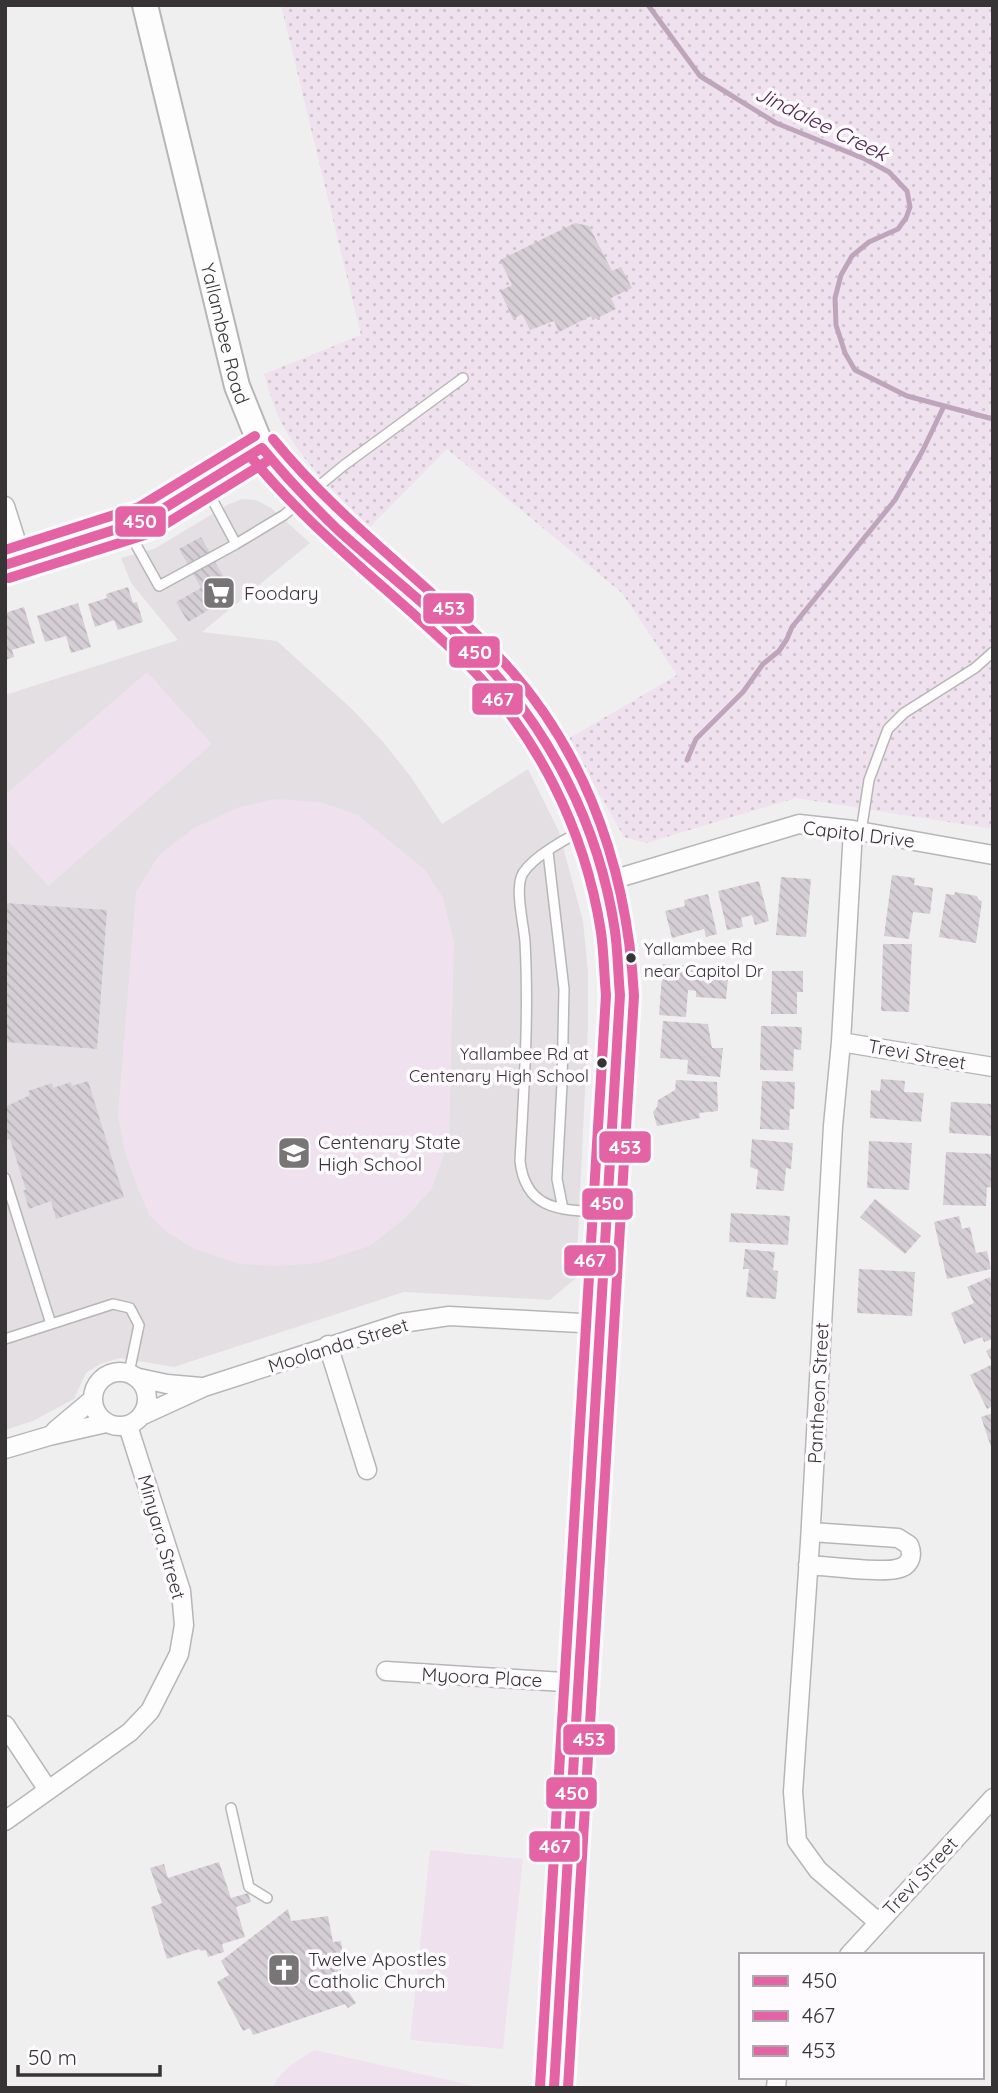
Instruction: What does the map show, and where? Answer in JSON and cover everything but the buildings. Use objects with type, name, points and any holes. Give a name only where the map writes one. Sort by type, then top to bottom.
[{"type":"main road","name":"Yallambee Road","points":[[145,5],[237,386],[262,448],[304,498],[474,651],[510,691],[566,777],[590,828],[606,882],[614,923],[620,995],[554,2088]]},
{"type":"street","points":[[5,506],[14,563],[145,520],[262,448]]},
{"type":"street","name":"Capitol Drive","points":[[606,882],[799,824],[857,831],[993,855]]},
{"type":"street","name":"Pantheon Street","points":[[857,831],[833,1126],[811,1532],[793,1793],[797,1841],[818,1870],[878,1922]]},
{"type":"street","name":"Trevi Street","points":[[841,1042],[993,1067]]},
{"type":"street","name":"Moolanda Street","points":[[135,1421],[204,1387],[402,1323],[449,1316],[600,1324]]},
{"type":"street","points":[[328,1345],[367,1470]]},
{"type":"street","points":[[121,1371],[134,1376],[148,1393],[148,1402],[135,1421],[115,1426],[106,1423],[94,1409],[93,1399],[94,1391],[104,1377],[121,1371]]},
{"type":"street","name":"Moolanda Street","points":[[134,1376],[167,1384],[204,1387]]},
{"type":"street","points":[[49,1436],[93,1399]]},
{"type":"street","name":"Minyara Street","points":[[5,1821],[137,1725],[150,1711],[179,1654],[184,1625],[181,1591],[135,1421]]},
{"type":"street","points":[[5,1449],[106,1423]]},
{"type":"street","points":[[808,1565],[894,1570],[908,1564],[912,1555],[909,1545],[898,1538],[811,1532]]},
{"type":"street","name":"Myoora Place","points":[[386,1671],[579,1683]]},
{"type":"street","points":[[5,1725],[48,1790]]},
{"type":"street","name":"Trevi Street","points":[[851,1953],[993,1798]]},
{"type":"lane","points":[[125,526],[159,586],[284,514],[343,466],[463,377]]},
{"type":"lane","points":[[204,485],[236,544]]},
{"type":"lane","points":[[857,831],[869,780],[888,729],[904,713],[975,668],[993,652]]},
{"type":"lane","points":[[590,828],[567,837],[548,852],[522,874],[519,887],[526,961],[526,1032],[520,1161],[522,1174],[531,1194],[563,1209],[607,1213]]},
{"type":"lane","points":[[548,852],[564,989],[556,1179],[563,1209]]},
{"type":"lane","points":[[5,1178],[51,1324]]},
{"type":"lane","points":[[5,1339],[113,1304],[130,1308],[139,1325],[134,1376]]},
{"type":"lane","points":[[231,1808],[250,1887],[267,1898]]},
{"type":"shaded area","points":[[281,5],[993,5],[993,829],[796,798],[646,843],[624,837],[568,739],[677,675],[622,593],[447,449],[369,528],[304,457],[286,431],[276,410],[264,374],[361,335]]},
{"type":"shaded area","name":"Centenary State High School","points":[[242,499],[256,500],[271,508],[310,543],[202,632],[277,641],[353,710],[383,742],[411,777],[442,824],[528,769],[559,832],[583,921],[588,972],[588,1028],[576,1278],[550,1300],[404,1292],[174,1367],[120,1358],[100,1364],[86,1373],[74,1399],[33,1421],[5,1430],[5,695],[178,640],[131,583],[121,558],[154,549]]},
{"type":"shaded area","points":[[147,672],[212,744],[48,886],[5,838],[5,795]]},
{"type":"shaded area","points":[[275,799],[320,802],[358,815],[425,870],[443,898],[454,942],[449,1142],[431,1190],[404,1219],[370,1246],[318,1263],[278,1266],[239,1264],[195,1249],[168,1233],[150,1216],[139,1191],[125,1153],[118,1115],[136,892],[159,855],[194,828],[237,808]]},
{"type":"shaded area","points":[[430,1850],[523,1859],[503,2049],[410,2040]]},
{"type":"shaded area","points":[[314,2050],[479,2088],[273,2088],[285,2071]]},
{"type":"waterway","name":"Jindalee Creek","points":[[648,5],[700,76],[776,123],[865,159],[889,172],[907,191],[910,207],[898,229],[869,242],[852,256],[841,275],[835,298],[836,325],[845,353],[855,370],[907,396],[993,419]]},
{"type":"waterway","points":[[687,760],[696,739],[743,692],[763,664],[779,651],[792,627],[895,500],[944,406]]},
{"type":"transit line","name":"453","points":[[5,550],[139,507],[255,436]]},
{"type":"transit line","name":"453","points":[[273,439],[321,492],[454,613],[515,675],[545,715],[571,757],[609,848],[621,896],[634,996],[568,2088]]},
{"type":"transit line","name":"450","points":[[262,448],[338,530],[473,650],[525,711],[547,745],[583,816],[597,853],[615,931],[620,995],[554,2088]]},
{"type":"transit line","name":"450","points":[[5,565],[145,520],[262,448]]},
{"type":"transit line","name":"467","points":[[251,457],[326,536],[461,658],[512,717],[534,750],[569,819],[583,856],[601,932],[606,995],[540,2087]]},
{"type":"transit line","name":"467","points":[[9,578],[151,533],[269,460]]},
{"type":"place","name":"Foodary","points":[[219,593]]},
{"type":"place","name":"Yallambee Rd near Capitol Dr","points":[[631,958]]},
{"type":"place","name":"Yallambee Rd at Centenary High School","points":[[602,1063]]},
{"type":"place","name":"Centenary State High School","points":[[294,1153]]},
{"type":"place","name":"Twelve Apostles Catholic Church","points":[[284,1970]]}]
